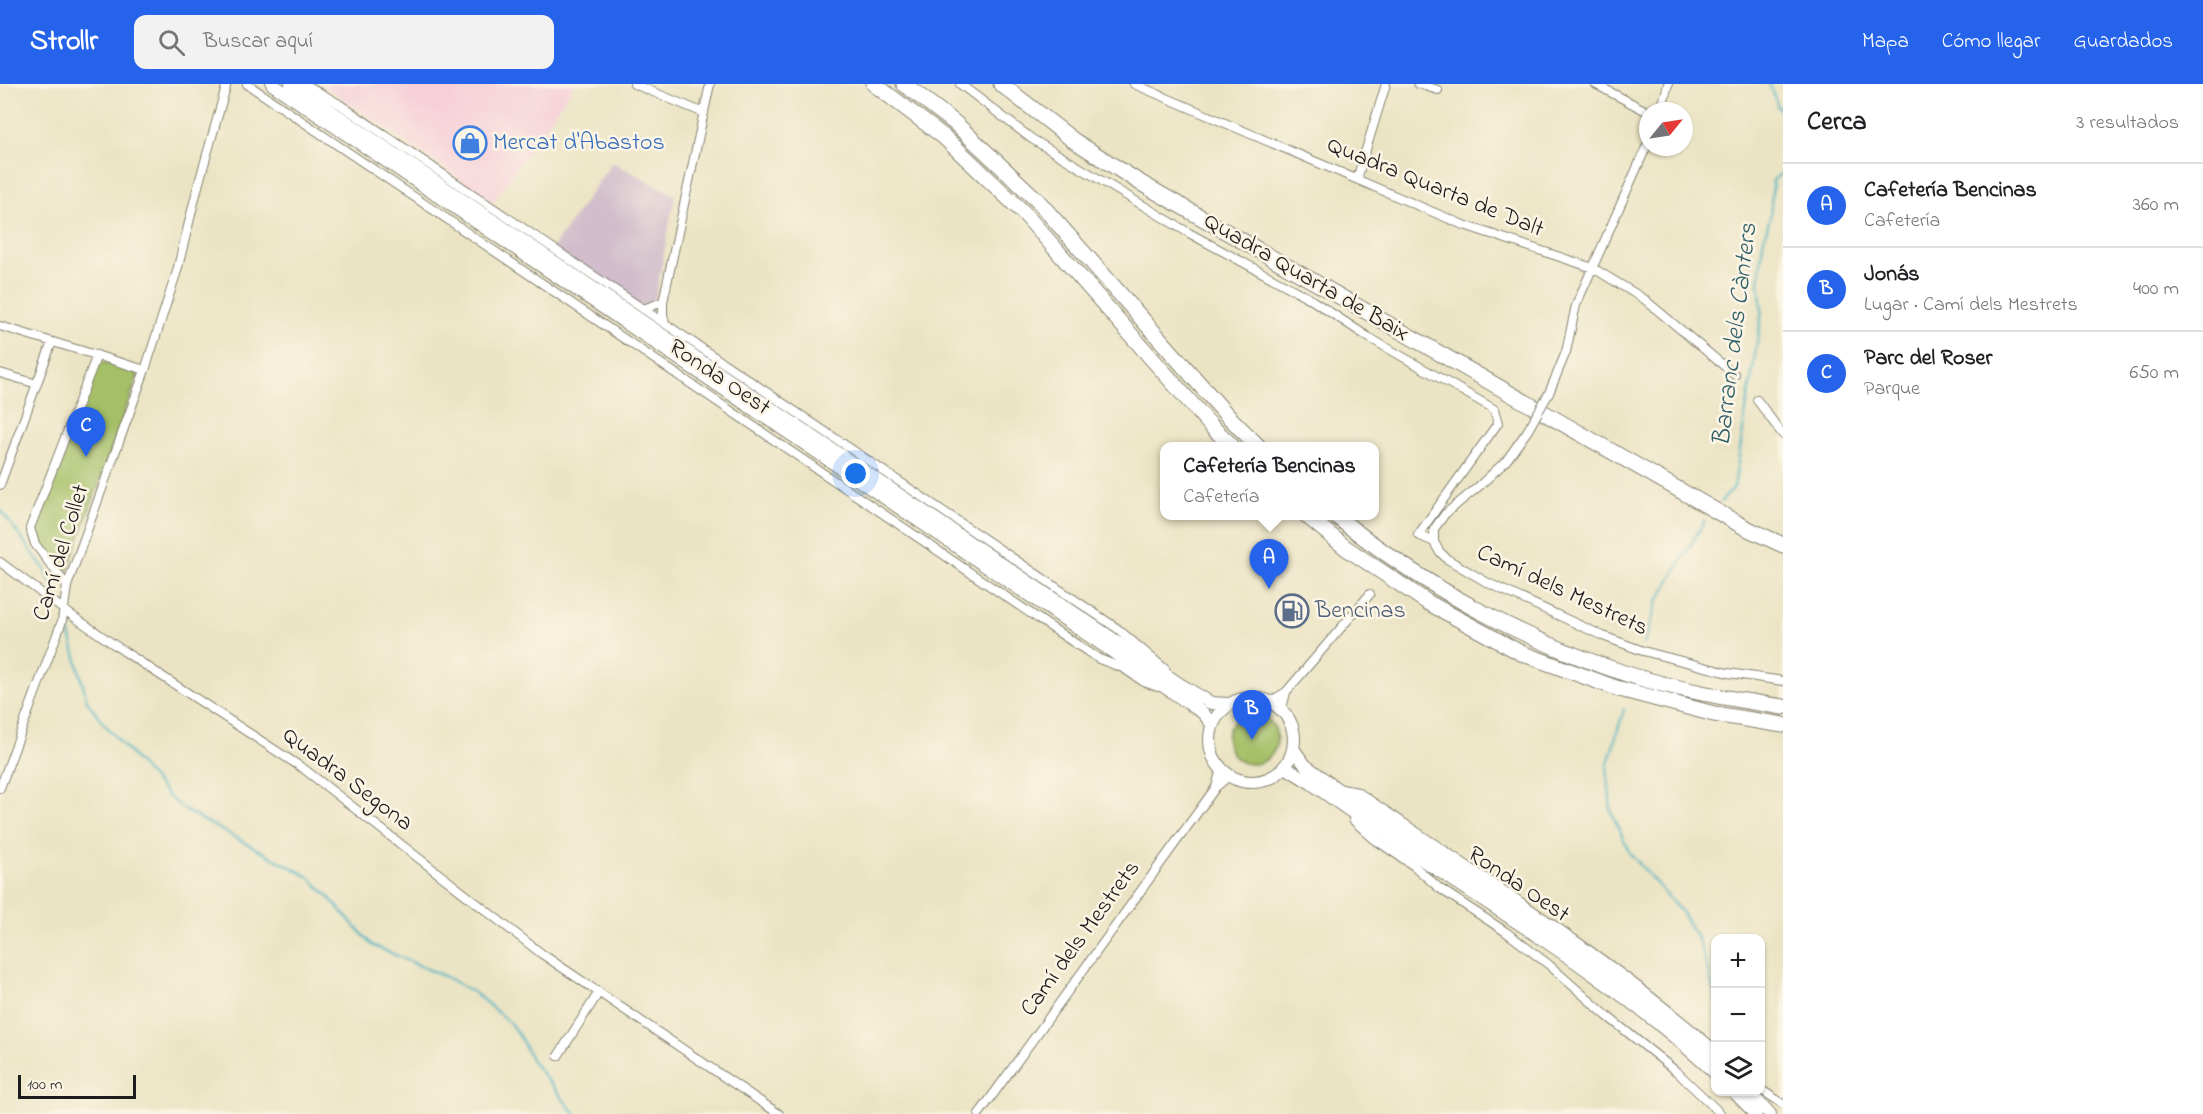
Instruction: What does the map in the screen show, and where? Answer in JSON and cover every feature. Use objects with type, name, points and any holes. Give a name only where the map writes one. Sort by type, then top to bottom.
[{"type":"highway","points":[[874,84],[944,137],[1023,212],[1227,442]]},
{"type":"highway","points":[[904,84],[955,123],[1038,200],[1253,442]]},
{"type":"highway","points":[[1001,84],[1073,140],[1139,182],[1736,522],[1783,545]]},
{"type":"highway","points":[[1313,520],[1346,548],[1427,602],[1521,653],[1616,688],[1714,714],[1783,725]]},
{"type":"highway","points":[[1341,520],[1438,588],[1532,638],[1627,674],[1721,698],[1783,707]]},
{"type":"main road","name":"Ronda Oest","points":[[272,84],[1178,689],[1211,703],[1228,704]]},
{"type":"main road","name":"Ronda Oest","points":[[291,84],[1178,689],[1212,724]]},
{"type":"main road","points":[[1252,697],[1277,705],[1293,726],[1294,750],[1285,767],[1273,777],[1260,782],[1247,782],[1225,773],[1212,754],[1209,736],[1218,713],[1228,704],[1252,697]]},
{"type":"main road","name":"Ronda Oest","points":[[1294,750],[1305,765],[1332,792],[1583,968],[1660,1026],[1711,1070]]},
{"type":"main road","name":"Ronda Oest","points":[[1285,767],[1332,792],[1590,960],[1711,1056]]},
{"type":"main road","points":[[1738,1096],[1756,1114]]},
{"type":"main road","points":[[1753,1096],[1770,1114]]},
{"type":"street","points":[[217,84],[227,86]]},
{"type":"street","name":"Ronda Oest","points":[[247,84],[1064,636],[1100,659],[1123,668],[1144,682],[1178,689]]},
{"type":"street","name":"Ronda Oest","points":[[305,84],[339,104],[1118,629],[1158,662],[1178,689]]},
{"type":"street","points":[[634,84],[704,113]]},
{"type":"street","points":[[666,324],[663,302],[710,84]]},
{"type":"street","name":"Quadra Quarta de Baix","points":[[960,84],[1032,139],[1190,233],[1307,297],[1368,337],[1494,409],[1498,423],[1418,535],[1434,542]]},
{"type":"street","name":"Quadra Quarta de Dalt","points":[[1134,84],[1461,224],[1593,268],[1644,299],[1735,375]]},
{"type":"street","points":[[1357,179],[1386,84]]},
{"type":"street","points":[[1418,84],[1438,90]]},
{"type":"street","points":[[1595,84],[1639,107]]},
{"type":"street","points":[[1663,102],[1668,84]]},
{"type":"street","name":"Camí del Collet","points":[[0,788],[62,621],[67,586],[145,370],[177,271],[198,186],[227,86]]},
{"type":"street","points":[[1434,542],[1434,529],[1445,514],[1506,461],[1528,430],[1549,393],[1566,352],[1576,304],[1642,156]]},
{"type":"street","points":[[643,309],[663,302]]},
{"type":"street","points":[[0,326],[145,370]]},
{"type":"street","points":[[0,485],[5,471],[4,460],[52,342]]},
{"type":"street","points":[[67,586],[35,544],[30,528],[97,355]]},
{"type":"street","points":[[0,373],[36,384]]},
{"type":"street","points":[[1757,400],[1783,435]]},
{"type":"street","points":[[0,455],[4,460]]},
{"type":"street","name":"Camí dels Mestrets","points":[[1434,542],[1448,559],[1488,583],[1603,636],[1643,651],[1728,673],[1783,681]]},
{"type":"street","name":"Quadra Segona","points":[[0,562],[64,610],[304,769],[542,954],[780,1114]]},
{"type":"street","points":[[1277,705],[1370,594]]},
{"type":"street","points":[[1277,705],[1286,692]]},
{"type":"street","name":"Camí dels Mestrets","points":[[978,1114],[1225,773]]},
{"type":"street","points":[[1332,792],[1358,792],[1576,942],[1671,1012],[1711,1046]]},
{"type":"street","name":"Ronda Oest","points":[[1332,792],[1342,811],[1374,839],[1548,964],[1607,1016],[1677,1072],[1721,1114]]},
{"type":"street","points":[[558,1056],[599,992]]},
{"type":"street","points":[[1765,1092],[1783,1104]]},
{"type":"shaded area","name":"Mercat d'Abastos","points":[[321,84],[575,84],[493,202]]},
{"type":"shaded area","points":[[612,162],[675,195],[653,311],[644,316],[550,252]]},
{"type":"green space","points":[[99,361],[139,373],[66,575],[37,539],[37,524]]},
{"type":"green space","points":[[1252,714],[1261,716],[1272,725],[1277,739],[1275,748],[1266,759],[1252,764],[1243,762],[1232,753],[1227,739],[1229,730],[1238,719]]},
{"type":"waterway","name":"Barranc dels Cànters","points":[[1769,84],[1778,107],[1783,113]]},
{"type":"waterway","name":"Barranc dels Cànters","points":[[1721,502],[1734,487],[1762,311],[1759,283],[1763,242],[1770,218],[1773,180],[1783,172]]},
{"type":"waterway","points":[[0,509],[46,571],[61,604]]},
{"type":"waterway","points":[[1644,644],[1657,603],[1705,520]]},
{"type":"waterway","points":[[66,618],[87,701],[104,724],[170,798],[186,811],[309,877],[372,945],[446,977],[476,994],[510,1023],[532,1061],[575,1114]]},
{"type":"waterway","points":[[1624,709],[1607,767],[1611,810],[1629,852],[1682,913],[1699,941],[1713,988]]},
{"type":"place","name":"Mercat d'Abastos","points":[[470,143]]},
{"type":"place","name":"Parc del Roser","points":[[86,457]]},
{"type":"place","name":"Cafetería Bencinas","points":[[1269,589]]},
{"type":"place","name":"Bencinas","points":[[1292,611]]},
{"type":"place","name":"Jonás","points":[[1252,740]]}]
